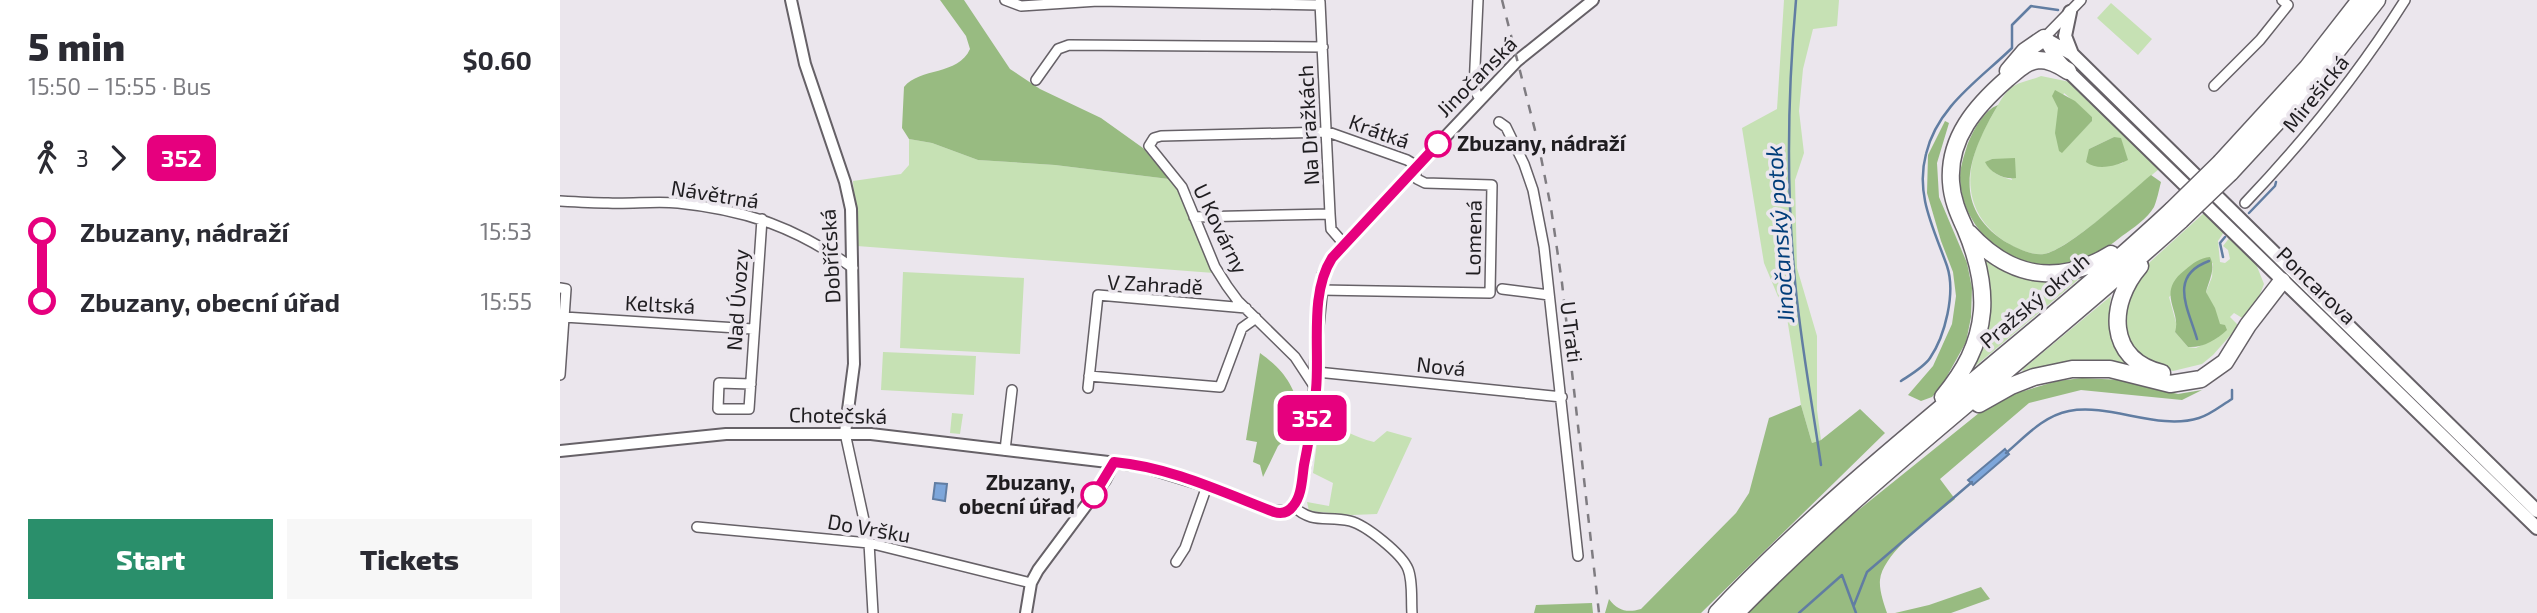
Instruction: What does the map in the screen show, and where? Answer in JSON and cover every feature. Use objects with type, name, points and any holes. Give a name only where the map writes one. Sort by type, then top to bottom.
[{"type":"highway","name":"Pražský okruh","points":[[2225,167],[2360,0]]},
{"type":"highway","name":"Pražský okruh","points":[[1737,613],[1822,530],[2098,294],[2225,167],[2304,93],[2377,0]]},
{"type":"highway","points":[[1997,88],[2037,50],[2044,38]]},
{"type":"highway","points":[[1914,431],[1960,377],[1976,342],[1982,311],[1981,284],[1974,254],[1956,209],[1951,188],[1954,152],[1968,120],[1997,88],[2018,58],[2044,38]]},
{"type":"highway","points":[[2017,71],[2029,63],[2042,60],[2068,71]]},
{"type":"highway","name":"Pražský okruh","points":[[1717,613],[1808,524],[1914,431],[2150,230],[2177,215]]},
{"type":"highway","points":[[2177,215],[2122,292],[2117,320],[2126,349],[2138,362],[2152,370],[2184,374],[2211,363],[2246,328]]},
{"type":"highway","points":[[1965,228],[1982,247],[2007,264],[2048,274],[2072,272],[2090,266],[2150,230]]},
{"type":"highway","points":[[1935,431],[2011,386],[2056,372],[2100,369],[2177,384],[2195,381],[2211,374],[2225,362],[2246,328],[2287,275]]},
{"type":"main road","points":[[2070,12],[2065,36],[2072,54]]},
{"type":"main road","name":"Poncarova","points":[[2044,38],[2072,54],[2109,90],[2287,275]]},
{"type":"main road","name":"Poncarova","points":[[2044,38],[2068,71],[2287,275],[2428,413],[2537,512]]},
{"type":"main road","name":"Poncarova","points":[[2428,413],[2537,528]]},
{"type":"street","name":"Dobříčská","points":[[790,0],[813,89],[845,182],[850,209],[853,374],[845,433]]},
{"type":"street","points":[[1005,0],[1021,6],[1098,1],[1320,2]]},
{"type":"street","points":[[1478,0],[1474,89],[1480,99]]},
{"type":"street","name":"Jinočanská","points":[[1293,506],[1300,489],[1316,389],[1320,290],[1328,264],[1480,99],[1535,46],[1593,0]]},
{"type":"street","points":[[2044,38],[2081,0]]},
{"type":"street","name":"Mirešická","points":[[2245,203],[2312,130],[2361,67],[2406,0]]},
{"type":"street","name":"Na Dražkách","points":[[1320,2],[1331,229],[1344,244]]},
{"type":"street","points":[[2214,86],[2260,40],[2287,2]]},
{"type":"street","points":[[1036,80],[1058,50],[1069,45],[1323,47]]},
{"type":"street","name":"U Trati","points":[[1499,122],[1506,127],[1524,164],[1533,190],[1544,247],[1578,556]]},
{"type":"street","name":"U Kovárny","points":[[1316,389],[1295,357],[1238,301],[1215,267],[1182,187],[1149,146],[1154,138],[1161,136],[1328,132]]},
{"type":"street","name":"Krátká","points":[[1328,132],[1407,160],[1412,163],[1413,169]]},
{"type":"street","name":"Lomená","points":[[1320,290],[1490,293],[1492,185],[1425,183],[1418,179],[1413,169]]},
{"type":"street","name":"Návětrná","points":[[560,201],[607,204],[676,203],[732,211],[762,219],[804,236],[853,268]]},
{"type":"street","points":[[1194,216],[1330,214]]},
{"type":"street","name":"Nad Úvozy","points":[[751,384],[719,383],[718,409],[749,410],[751,384],[753,329],[762,219]]},
{"type":"street","points":[[560,375],[563,289]]},
{"type":"street","points":[[1502,289],[1549,295]]},
{"type":"street","name":"V Zahradě","points":[[1088,388],[1098,295],[1246,308]]},
{"type":"street","name":"Keltská","points":[[564,317],[753,329]]},
{"type":"street","points":[[1089,376],[1220,387],[1242,328],[1256,318]]},
{"type":"street","name":"Nová","points":[[1317,372],[1562,397]]},
{"type":"street","points":[[1005,450],[1012,390]]},
{"type":"street","points":[[845,433],[869,543],[873,613]]},
{"type":"street","name":"Chotečská","points":[[560,451],[726,434],[889,435],[1152,468],[1274,512],[1283,513],[1293,506]]},
{"type":"street","points":[[1026,613],[1031,583],[1045,559],[1105,480],[1114,462]]},
{"type":"street","points":[[1176,562],[1185,548],[1206,486]]},
{"type":"street","points":[[1293,506],[1310,518],[1350,521],[1374,534],[1400,556],[1409,571],[1412,613]]},
{"type":"street","name":"Do Vršku","points":[[698,527],[869,543],[1031,583]]},
{"type":"green space","points":[[940,0],[964,0],[1010,69],[1040,89],[1101,118],[1143,148],[1169,179],[1055,165],[978,160],[932,143],[909,139],[902,128],[904,87],[919,76],[957,64],[970,49],[966,36]]},
{"type":"green space","points":[[1784,0],[1839,0],[1837,26],[1813,29],[1803,69],[1799,111],[1804,153],[1795,180],[1797,268],[1817,336],[1817,410],[1821,440],[1812,443],[1801,405],[1787,318],[1764,263],[1742,128],[1777,109]]},
{"type":"green space","points":[[2111,3],[2152,39],[2138,55],[2097,18]]},
{"type":"green space","points":[[2063,53],[2274,260],[2273,262],[2061,58]]},
{"type":"green space","points":[[2041,76],[2075,83],[2159,169],[2069,242],[2044,254],[2012,246],[1989,228],[1979,214],[1970,184],[1975,151],[1999,102],[2014,86]],"holes":[[[2064,93],[2092,117],[2091,122],[2062,152],[2057,122]],[[2114,137],[2123,163],[2101,167],[2089,149]],[[1992,159],[2004,160],[2012,180],[1993,172],[1986,162]]]},
{"type":"green space","points":[[2055,90],[2075,101],[2092,117],[2092,121],[2062,153],[2059,151],[2055,133],[2058,108],[2052,96]]},
{"type":"green space","points":[[1998,105],[1973,158],[1970,193],[1976,210],[1987,226],[2004,241],[2034,254],[2055,250],[2083,232],[2151,175],[2161,182],[2154,207],[2140,223],[2103,251],[2066,265],[2046,266],[2027,262],[1994,245],[1970,216],[1963,198],[1960,178],[1963,158],[1972,134],[1983,116]]},
{"type":"green space","points":[[1945,121],[1949,123],[1937,163],[1939,197],[1967,263],[1972,288],[1971,317],[1966,342],[1941,387],[1932,397],[1921,401],[1908,395],[1933,366],[1952,324],[1956,296],[1953,272],[1927,193],[1928,155]]},
{"type":"green space","points":[[2114,137],[2121,138],[2128,160],[2101,167],[2086,162],[2089,149]]},
{"type":"green space","points":[[909,139],[932,143],[978,160],[1055,165],[1169,179],[1177,185],[1214,273],[857,246],[853,181],[901,174],[909,165]]},
{"type":"green space","points":[[2015,158],[2016,178],[1998,175],[1985,162],[1992,159]]},
{"type":"green space","points":[[2205,212],[2224,232],[2218,241],[2220,262],[2225,263],[2230,259],[2228,250],[2223,246],[2230,237],[2254,259],[2264,284],[2259,297],[2244,319],[2234,313],[2230,317],[2238,325],[2213,355],[2202,364],[2173,371],[2160,368],[2137,354],[2123,329],[2122,315],[2135,281],[2150,262]],"holes":[[[2213,263],[2212,277],[2206,292],[2217,319],[2218,337],[2196,348],[2188,347],[2175,332],[2177,326],[2169,297]]]},
{"type":"green space","points":[[1980,253],[2004,270],[2026,278],[2079,279],[1972,369]]},
{"type":"green space","points":[[2210,257],[2212,270],[2206,292],[2220,324],[2225,325],[2227,330],[2209,343],[2188,347],[2175,332],[2170,294],[2176,278],[2191,265]]},
{"type":"green space","points":[[903,272],[1024,278],[1020,354],[900,348]]},
{"type":"green space","points":[[2111,296],[2109,316],[2112,334],[2119,350],[2131,366],[2076,364],[2022,373],[2023,369]]},
{"type":"green space","points":[[883,352],[976,356],[974,395],[881,390]]},
{"type":"green space","points":[[1260,353],[1287,379],[1302,414],[1297,428],[1278,446],[1263,477],[1260,465],[1253,462],[1257,442],[1246,440]]},
{"type":"green space","points":[[2082,378],[2122,380],[2178,394],[2202,390],[2182,400],[2081,390],[2029,403],[1940,479],[1955,499],[1911,535],[1883,569],[1880,588],[1887,613],[1747,613],[1830,533],[1979,413],[2014,394],[2057,381]]},
{"type":"green space","points":[[1801,405],[1812,443],[1821,440],[1860,409],[1885,433],[1701,613],[1605,613],[1609,599],[1623,610],[1641,609],[1736,513],[1749,493],[1769,418]]},
{"type":"green space","points":[[952,413],[963,414],[960,434],[950,433]]},
{"type":"green space","points":[[1320,419],[1374,442],[1387,431],[1412,438],[1377,514],[1352,515],[1309,511],[1307,502],[1329,506],[1333,483],[1313,473]]},
{"type":"green space","points":[[1981,587],[1990,599],[1951,613],[1895,613],[1929,605]]},
{"type":"green space","points":[[1592,603],[1593,613],[1534,613],[1536,605]]},
{"type":"water","points":[[2005,449],[2009,454],[1973,485],[1968,480]]},
{"type":"water","points":[[935,483],[947,484],[945,501],[933,499]]},
{"type":"waterway","name":"Jinočanský potok","points":[[1796,0],[1789,135],[1791,236],[1799,319],[1821,465]]},
{"type":"waterway","points":[[1901,381],[1921,368],[1930,358],[1940,338],[1950,301],[1947,266],[1924,198],[1923,169],[1932,137],[1949,108],[2012,48],[2012,25],[2031,6],[2058,10]]},
{"type":"waterway","points":[[2249,213],[2276,182]]},
{"type":"waterway","points":[[2223,257],[2220,243],[2225,237]]},
{"type":"waterway","points":[[2197,339],[2186,305],[2185,284],[2196,267],[2209,261]]},
{"type":"waterway","points":[[2006,453],[2051,417],[2069,411],[2101,411],[2183,421],[2203,417],[2216,410],[2232,399],[2232,390]]},
{"type":"waterway","points":[[1854,605],[1867,572],[1972,482]]},
{"type":"waterway","points":[[1799,613],[1842,575],[1856,613]]},
{"type":"railway","points":[[1502,0],[1538,142],[1551,208],[1599,613]]},
{"type":"bus line","name":"352","points":[[1094,495],[1114,462],[1167,473],[1274,512],[1283,513],[1296,503],[1316,389],[1317,335],[1323,275],[1344,244],[1438,144]]},
{"type":"place","name":"Zbuzany, nádraží","points":[[1438,144]]},
{"type":"place","name":"Zbuzany, obecní úřad","points":[[1094,495]]}]
